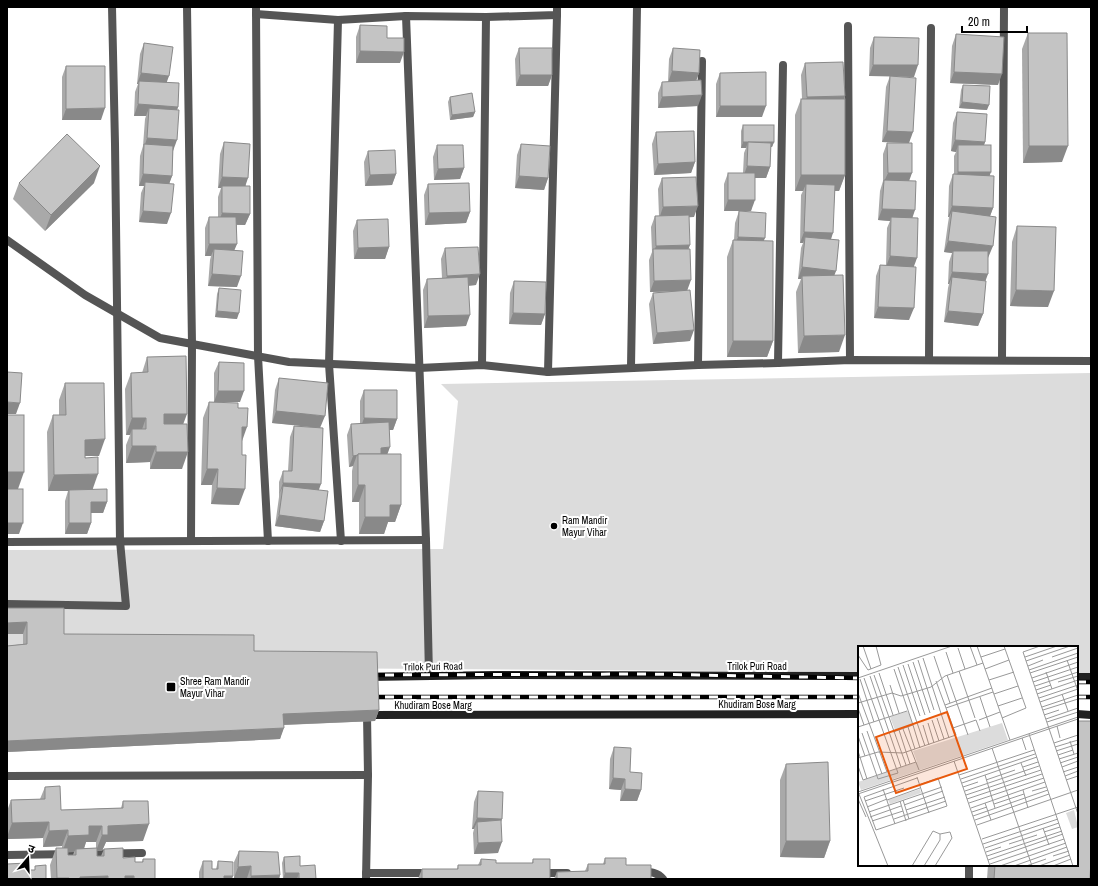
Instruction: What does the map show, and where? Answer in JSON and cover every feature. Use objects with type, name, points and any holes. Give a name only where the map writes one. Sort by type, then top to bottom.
[{"type":"street","points":[[7,604],[126,606],[120,541],[118,314],[112,7]]},
{"type":"street","points":[[187,7],[192,344],[191,541]]},
{"type":"street","points":[[632,368],[637,7]]},
{"type":"street","points":[[1002,360],[1004,7]]},
{"type":"street","points":[[268,541],[258,356],[256,11],[338,20],[406,16],[486,17],[557,11],[548,372]]},
{"type":"street","points":[[406,16],[426,540],[429,676]]},
{"type":"street","points":[[482,365],[486,17]]},
{"type":"street","points":[[338,20],[328,364],[341,541]]},
{"type":"street","points":[[848,26],[850,360]]},
{"type":"street","points":[[929,359],[931,28]]},
{"type":"street","points":[[698,365],[702,61]]},
{"type":"street","points":[[778,363],[783,65]]},
{"type":"street","points":[[7,240],[85,296],[160,338],[289,362],[419,368],[482,365],[548,372],[850,360],[929,359],[1091,361]]},
{"type":"street","points":[[7,542],[426,540]]},
{"type":"street","name":"Trilok Puri Road","points":[[357,677],[858,676]]},
{"type":"street","points":[[1078,677],[1091,678]]},
{"type":"street","name":"Khudiram Bose Marg","points":[[368,776],[363,715],[858,714]]},
{"type":"street","points":[[1078,714],[1091,714]]},
{"type":"street","points":[[7,776],[368,776],[366,876],[438,873]]},
{"type":"street","points":[[7,855],[142,853]]},
{"type":"street","points":[[969,866],[969,879]]},
{"type":"street","points":[[630,872],[654,872],[660,875],[663,879]]},
{"type":"street","points":[[534,873],[574,873]]},
{"type":"shaded area","points":[[1091,373],[1091,674],[1078,674],[1078,646],[858,646],[858,672],[7,666],[7,550],[443,549],[458,401],[441,384]]},
{"type":"building","points":[[360,25],[387,26],[387,38],[404,38],[404,52],[360,51]]},
{"type":"building","points":[[1028,33],[1067,33],[1068,146],[1029,146]]},
{"type":"building","points":[[956,34],[1004,37],[1002,74],[954,72]]},
{"type":"building","points":[[874,37],[919,38],[918,65],[873,65]]},
{"type":"building","points":[[144,43],[173,47],[169,76],[141,73]]},
{"type":"building","points":[[519,48],[552,48],[552,75],[520,75]]},
{"type":"building","points":[[673,48],[700,50],[699,73],[672,71]]},
{"type":"building","points":[[843,62],[845,96],[807,97],[805,63]]},
{"type":"building","points":[[66,66],[105,66],[105,108],[66,109]]},
{"type":"building","points":[[766,72],[766,106],[720,106],[720,73]]},
{"type":"building","points":[[890,76],[916,78],[913,132],[887,131]]},
{"type":"building","points":[[701,80],[702,95],[662,97],[662,82]]},
{"type":"building","points":[[139,81],[179,83],[178,107],[138,104]]},
{"type":"building","points":[[963,85],[990,86],[989,105],[962,102]]},
{"type":"building","points":[[472,93],[475,112],[452,115],[450,97]]},
{"type":"building","points":[[801,99],[845,99],[845,175],[801,175]]},
{"type":"building","points":[[149,108],[179,110],[177,140],[147,138]]},
{"type":"building","points":[[957,112],[987,114],[985,142],[955,140]]},
{"type":"building","points":[[743,125],[774,125],[774,142],[743,142]]},
{"type":"building","points":[[694,131],[695,162],[658,164],[656,132]]},
{"type":"building","points":[[67,134],[100,166],[51,215],[19,183]]},
{"type":"building","points":[[224,142],[250,144],[248,178],[222,177]]},
{"type":"building","points":[[748,142],[771,143],[770,167],[747,166]]},
{"type":"building","points":[[887,143],[912,143],[912,173],[888,173]]},
{"type":"building","points":[[144,144],[173,146],[172,176],[143,174]]},
{"type":"building","points":[[521,144],[550,146],[548,178],[519,176]]},
{"type":"building","points":[[437,145],[463,145],[464,168],[438,169]]},
{"type":"building","points":[[958,145],[991,145],[991,172],[958,172]]},
{"type":"building","points":[[395,150],[396,174],[370,175],[368,151]]},
{"type":"building","points":[[728,173],[755,173],[755,200],[728,200]]},
{"type":"building","points":[[953,174],[994,176],[993,208],[952,206]]},
{"type":"building","points":[[696,177],[698,206],[663,207],[662,178]]},
{"type":"building","points":[[884,180],[916,181],[915,210],[882,209]]},
{"type":"building","points":[[145,182],[174,184],[171,213],[143,211]]},
{"type":"building","points":[[469,183],[470,212],[429,213],[428,184]]},
{"type":"building","points":[[806,184],[835,185],[833,233],[804,232]]},
{"type":"building","points":[[222,186],[250,186],[250,214],[222,213]]},
{"type":"building","points":[[739,211],[766,213],[765,238],[738,237]]},
{"type":"building","points":[[952,211],[996,217],[993,246],[948,241]]},
{"type":"building","points":[[689,215],[690,245],[656,246],[655,216]]},
{"type":"building","points":[[209,217],[236,217],[237,244],[209,244]]},
{"type":"building","points":[[891,217],[918,218],[917,258],[890,256]]},
{"type":"building","points":[[388,219],[389,247],[358,248],[357,220]]},
{"type":"building","points":[[1017,226],[1056,227],[1054,291],[1016,290]]},
{"type":"building","points":[[805,237],[839,240],[836,271],[802,267]]},
{"type":"building","points":[[733,240],[773,241],[773,341],[733,341]]},
{"type":"building","points":[[478,247],[480,274],[447,276],[445,248]]},
{"type":"building","points":[[214,249],[243,251],[241,276],[212,274]]},
{"type":"building","points":[[653,249],[690,249],[691,280],[654,281]]},
{"type":"building","points":[[953,251],[988,251],[988,274],[952,272]]},
{"type":"building","points":[[880,265],[916,267],[914,308],[878,307]]},
{"type":"building","points":[[843,275],[845,335],[804,336],[802,276]]},
{"type":"building","points":[[468,277],[470,315],[428,316],[427,279]]},
{"type":"building","points":[[952,277],[986,281],[983,314],[948,311]]},
{"type":"building","points":[[514,281],[546,282],[545,314],[513,313]]},
{"type":"building","points":[[219,288],[241,290],[239,313],[217,311]]},
{"type":"building","points":[[690,290],[694,330],[657,333],[653,293]]},
{"type":"building","points":[[186,356],[187,414],[164,414],[164,424],[187,424],[188,452],[156,452],[156,446],[132,446],[132,429],[146,429],[146,418],[132,418],[131,373],[148,372],[147,357]]},
{"type":"building","points":[[219,362],[244,363],[244,391],[218,391]]},
{"type":"building","points":[[7,372],[22,373],[20,403],[7,402]]},
{"type":"building","points":[[279,378],[328,383],[325,416],[276,411]]},
{"type":"building","points":[[65,383],[104,383],[105,439],[85,440],[85,458],[98,457],[98,474],[54,475],[53,415],[66,415]]},
{"type":"building","points":[[364,390],[397,390],[397,419],[364,418]]},
{"type":"building","points":[[209,402],[238,403],[238,408],[248,408],[247,427],[242,427],[242,455],[246,455],[245,489],[217,488],[218,469],[207,469]]},
{"type":"building","points":[[7,415],[24,415],[24,472],[7,472]]},
{"type":"building","points":[[389,422],[390,447],[381,448],[381,454],[358,454],[353,456],[351,424]]},
{"type":"building","points":[[294,426],[323,428],[321,484],[283,483],[283,471],[292,471]]},
{"type":"building","points":[[358,454],[401,454],[401,505],[390,505],[390,517],[365,517],[365,485],[358,485]]},
{"type":"building","points":[[283,486],[328,491],[324,521],[279,515]]},
{"type":"building","points":[[7,489],[23,489],[23,523],[7,523]]},
{"type":"building","points":[[107,489],[107,502],[91,502],[91,523],[69,523],[69,490]]},
{"type":"building","name":"Shree Ram Mandir Mayur Vihar","points":[[7,608],[64,608],[64,634],[254,635],[254,651],[377,652],[379,710],[283,714],[284,728],[7,741],[7,646],[27,644],[27,622],[7,623]]},
{"type":"building","points":[[1078,721],[1091,721],[1090,879],[994,879],[995,866],[1078,866]]},
{"type":"building","points":[[614,747],[631,748],[630,772],[642,773],[641,790],[625,789],[625,779],[613,778]]},
{"type":"building","points":[[828,762],[830,841],[786,841],[786,764]]},
{"type":"building","points":[[60,786],[61,810],[123,808],[123,801],[148,801],[149,824],[108,826],[108,835],[102,835],[102,826],[89,826],[89,835],[68,836],[68,830],[49,831],[49,822],[12,823],[11,800],[45,799],[45,787]]},
{"type":"building","points":[[478,791],[503,792],[502,819],[477,818]]},
{"type":"building","points":[[501,820],[502,842],[478,843],[477,822]]},
{"type":"building","points":[[56,848],[68,848],[68,855],[76,855],[76,849],[97,848],[97,856],[104,856],[104,849],[123,848],[123,858],[135,857],[135,862],[143,862],[143,859],[155,859],[155,879],[134,879],[134,876],[125,876],[125,879],[108,879],[108,876],[80,877],[80,879],[57,878]]},
{"type":"building","points":[[239,851],[278,852],[280,875],[251,876],[251,866],[238,867]]},
{"type":"building","points":[[300,856],[300,866],[315,865],[316,879],[299,879],[299,873],[285,873],[284,857]]},
{"type":"building","points":[[605,858],[626,858],[626,865],[651,865],[651,879],[557,879],[557,872],[588,871],[588,864],[605,864]]},
{"type":"building","points":[[481,859],[496,860],[496,863],[533,863],[533,859],[550,859],[550,879],[422,879],[422,869],[458,869],[458,865],[481,865]]},
{"type":"building","points":[[203,861],[212,861],[212,869],[218,869],[218,861],[233,862],[233,876],[224,876],[224,879],[203,879]]},
{"type":"building","points":[[27,863],[27,870],[35,870],[35,866],[46,865],[46,879],[7,879],[7,864]]},
{"type":"railway","points":[[367,675],[644,674],[858,678]]},
{"type":"railway","points":[[1078,682],[1091,682]]},
{"type":"railway","points":[[367,697],[858,697]]},
{"type":"railway","points":[[1078,697],[1091,697]]},
{"type":"place","name":"Ram Mandir Mayur Vihar","points":[[554,526]]},
{"type":"place","name":"Shree Ram Mandir Mayur Vihar","points":[[171,687]]}]
